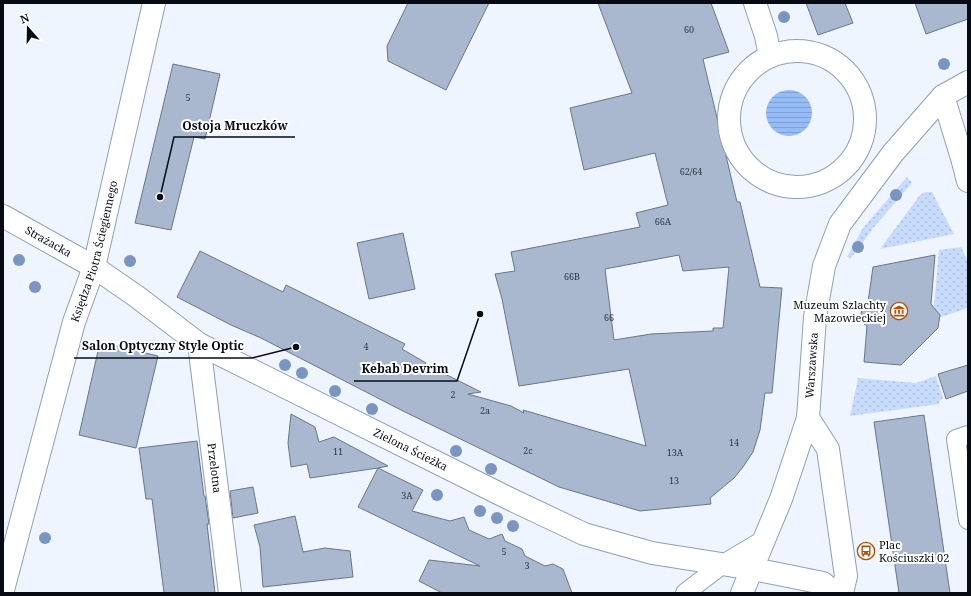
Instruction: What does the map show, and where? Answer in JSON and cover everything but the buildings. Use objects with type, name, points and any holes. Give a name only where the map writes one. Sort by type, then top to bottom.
[{"type":"street","name":"Księdza Piotra Ściegiennego","points":[[3,590],[74,322],[94,267],[154,3]]},
{"type":"street","points":[[754,3],[766,36],[770,56]]},
{"type":"street","points":[[791,51],[812,52],[832,60],[849,74],[860,92],[865,111],[864,130],[858,149],[847,166],[831,178],[812,185],[792,187],[770,181],[751,169],[737,151],[730,130],[730,107],[738,86],[751,68],[770,56],[791,51]]},
{"type":"street","name":"Warszawska","points":[[742,593],[781,499],[808,418],[815,317],[824,266],[840,224],[893,153],[943,96],[968,82]]},
{"type":"street","points":[[943,96],[968,181]]},
{"type":"street","name":"Strażacka","points":[[3,216],[94,267]]},
{"type":"street","name":"Zielona Ścieżka","points":[[94,267],[136,296],[199,344],[508,498],[584,534],[652,553],[753,569],[822,583],[833,593]]},
{"type":"street","name":"Przelotna","points":[[199,344],[230,593]]},
{"type":"street","points":[[808,418],[828,449],[846,576],[842,593]]},
{"type":"lane","points":[[968,435],[956,439],[968,520]]},
{"type":"lane","points":[[686,593],[722,564],[765,539]]},
{"type":"shaded area","points":[[907,177],[912,183],[874,227],[851,258],[847,257],[863,228]]},
{"type":"shaded area","points":[[925,192],[932,192],[954,234],[880,249],[920,195]]},
{"type":"shaded area","points":[[961,247],[968,261],[968,308],[941,317],[934,306],[939,250]]},
{"type":"shaded area","points":[[936,376],[943,398],[939,401],[939,404],[850,416],[858,378],[916,383]]},
{"type":"water","points":[[794,90],[806,96],[811,104],[811,122],[806,130],[798,135],[784,136],[772,130],[767,122],[766,108],[772,96],[780,91]]},
{"type":"place","name":"Ostoja Mruczków","points":[[160,197]]},
{"type":"place","name":"Muzeum Szlachty Mazowieckiej","points":[[899,311]]},
{"type":"place","name":"Kebab Devrim","points":[[480,314]]},
{"type":"place","name":"Salon Optyczny Style Optic","points":[[296,347]]},
{"type":"place","name":"Plac Kościuszki 02","points":[[866,551]]}]
